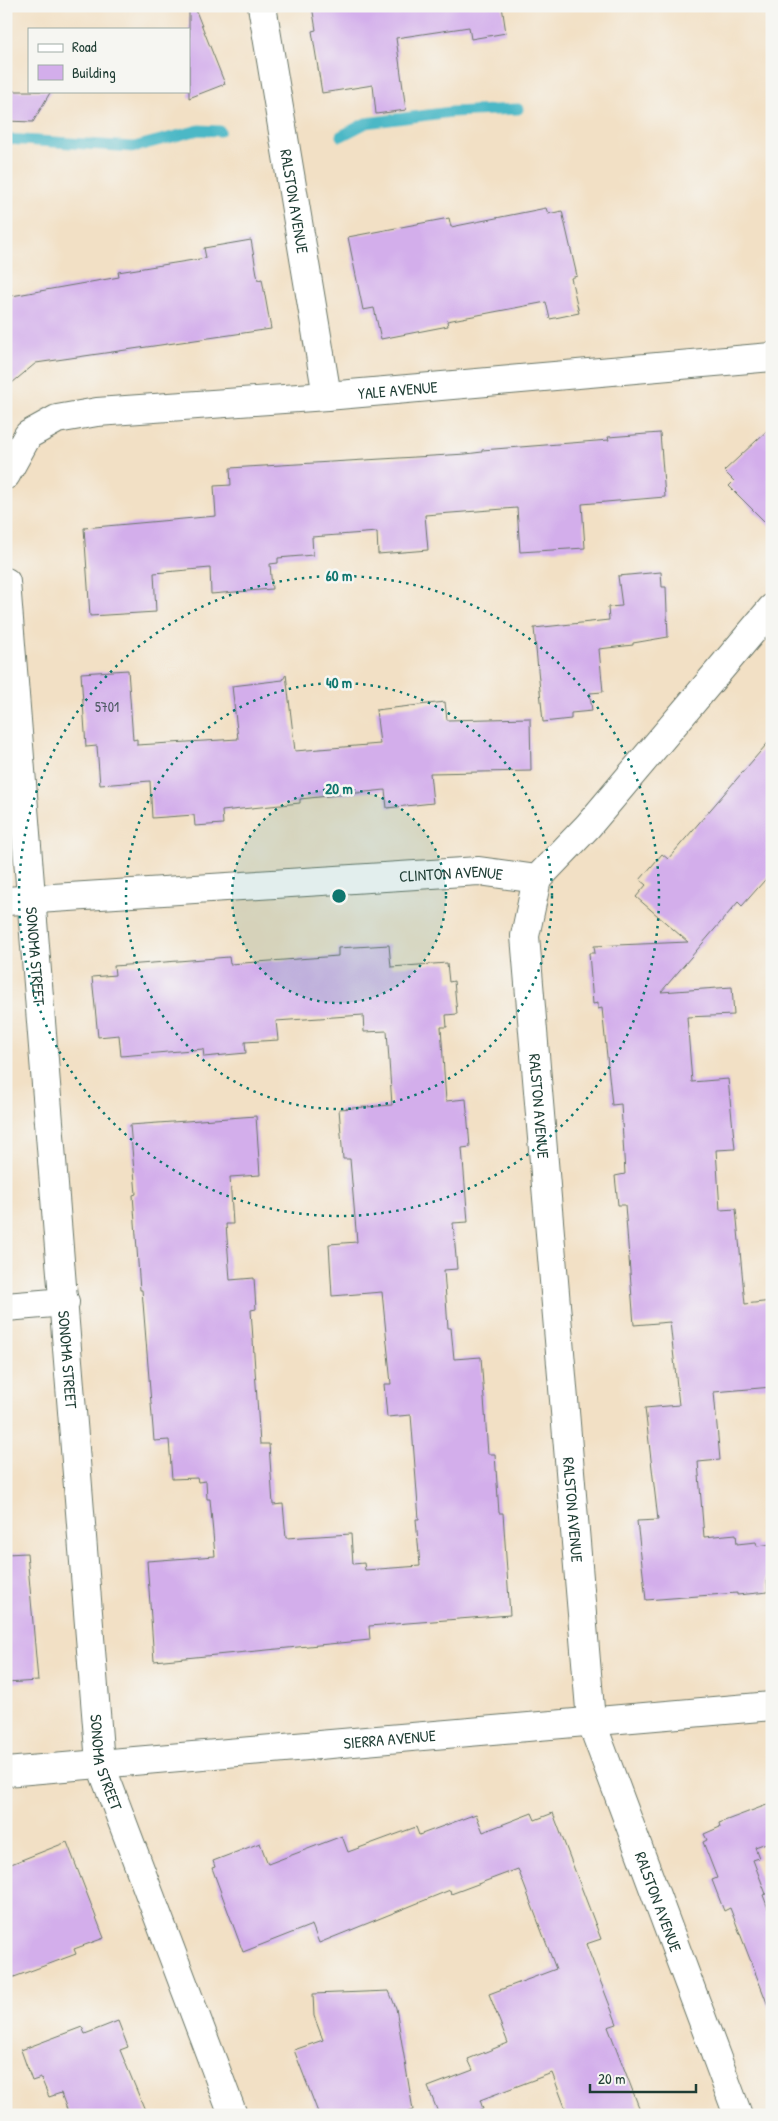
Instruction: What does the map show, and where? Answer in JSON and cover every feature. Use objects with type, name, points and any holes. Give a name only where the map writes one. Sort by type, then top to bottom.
[{"type":"street","name":"RALSTON AVENUE","points":[[262,6],[327,396]]},
{"type":"street","name":"YALE AVENUE","points":[[6,475],[28,435],[57,419],[97,412],[327,396],[772,357]]},
{"type":"street","name":"SONOMA STREET","points":[[6,582],[65,1302],[100,1763],[233,2115]]},
{"type":"street","points":[[537,879],[588,826],[772,608]]},
{"type":"street","name":"CLINTON AVENUE","points":[[6,902],[479,871],[537,879]]},
{"type":"street","name":"RALSTON AVENUE","points":[[537,879],[526,936],[591,1721],[738,2115]]},
{"type":"street","points":[[6,1307],[65,1302]]},
{"type":"street","name":"SIERRA AVENUE","points":[[6,1772],[772,1706]]},
{"type":"building","points":[[189,6],[194,6],[225,84],[189,98],[190,28]]},
{"type":"building","points":[[312,6],[502,6],[506,33],[471,39],[469,27],[396,38],[406,110],[376,114],[373,85],[322,93],[312,31],[316,30]]},
{"type":"building","points":[[6,91],[50,92],[33,122],[6,121]]},
{"type":"building","points":[[546,208],[548,214],[562,211],[577,276],[571,278],[579,313],[550,319],[546,302],[447,321],[448,326],[381,339],[374,308],[363,310],[348,237],[449,218],[451,227]]},
{"type":"building","points":[[251,240],[258,280],[262,279],[271,329],[36,363],[6,388],[6,297],[119,277],[118,272],[206,258],[204,248]]},
{"type":"building","points":[[772,426],[772,529],[729,486],[734,481],[724,471]]},
{"type":"building","points":[[660,433],[665,497],[582,504],[585,548],[520,552],[517,508],[425,515],[428,550],[378,554],[377,532],[312,537],[313,555],[278,558],[278,563],[270,564],[272,589],[211,594],[210,568],[154,573],[156,612],[90,616],[84,528],[216,516],[214,486],[231,485],[230,468],[466,454],[482,452],[482,450],[609,440],[608,437]]},
{"type":"building","points":[[661,572],[662,587],[666,587],[668,637],[633,643],[633,645],[599,649],[603,692],[590,693],[592,711],[571,713],[571,719],[543,722],[534,628],[609,620],[608,607],[622,606],[618,576]]},
{"type":"building","points":[[128,670],[133,740],[137,739],[137,745],[238,739],[232,686],[283,680],[286,674],[295,751],[380,744],[376,710],[445,702],[447,720],[530,718],[531,771],[430,773],[433,803],[387,808],[385,790],[300,799],[300,803],[222,811],[223,824],[195,826],[194,815],[152,818],[150,781],[100,785],[97,746],[86,747],[81,673]]},
{"type":"building","points":[[772,738],[772,872],[742,906],[738,902],[661,992],[732,987],[734,1015],[687,1017],[692,1082],[728,1079],[735,1149],[716,1150],[720,1210],[736,1209],[745,1304],[772,1301],[772,1387],[714,1392],[720,1460],[698,1462],[704,1537],[736,1534],[737,1544],[756,1542],[757,1546],[772,1544],[772,1577],[767,1578],[768,1592],[646,1600],[637,1521],[658,1520],[645,1408],[679,1405],[670,1322],[634,1325],[625,1205],[618,1205],[615,1176],[625,1174],[621,1104],[612,1105],[602,1008],[598,1009],[598,1003],[593,1004],[589,953],[595,953],[594,946],[688,942],[636,897],[646,885],[640,880],[662,854],[668,859]]},
{"type":"building","points":[[389,945],[391,967],[447,963],[449,982],[454,981],[457,1014],[446,1015],[447,1027],[441,1027],[446,1101],[466,1099],[470,1147],[462,1148],[468,1222],[453,1223],[457,1269],[444,1270],[448,1328],[451,1328],[454,1359],[481,1357],[488,1454],[495,1454],[499,1513],[503,1513],[510,1615],[369,1626],[370,1640],[154,1661],[147,1561],[215,1556],[210,1499],[207,1499],[206,1481],[198,1482],[197,1478],[172,1479],[169,1440],[154,1441],[142,1290],[140,1290],[133,1195],[136,1194],[130,1125],[256,1116],[260,1175],[230,1177],[233,1224],[226,1224],[230,1280],[254,1278],[256,1309],[251,1310],[260,1444],[269,1444],[273,1505],[283,1504],[286,1538],[351,1534],[353,1564],[364,1563],[365,1570],[420,1566],[416,1519],[419,1519],[411,1415],[387,1417],[384,1384],[391,1384],[382,1292],[332,1296],[329,1244],[357,1242],[350,1159],[343,1159],[339,1109],[392,1105],[387,1031],[364,1032],[363,1015],[276,1021],[278,1040],[245,1042],[246,1053],[204,1057],[203,1049],[121,1056],[119,1035],[98,1037],[92,977],[115,975],[114,966],[229,957],[230,964],[338,956],[338,948]]},
{"type":"building","points":[[27,1553],[38,1681],[6,1683],[6,1554]]},
{"type":"building","points":[[772,1803],[772,1841],[755,1847],[759,1858],[753,1860],[766,1894],[763,1895],[772,1919],[772,2007],[769,2008],[730,1908],[724,1911],[712,1880],[717,1878],[703,1842],[707,1840],[704,1834],[720,1827],[719,1823]]},
{"type":"building","points":[[532,1813],[535,1820],[553,1813],[601,1939],[586,1944],[617,2024],[608,2027],[642,2115],[568,2115],[552,2073],[480,2100],[483,2109],[468,2115],[439,2115],[428,2087],[473,2070],[468,2059],[508,2043],[489,1994],[556,1969],[518,1869],[451,1894],[450,1890],[319,1943],[312,1925],[243,1952],[212,1868],[215,1867],[213,1861],[260,1843],[268,1864],[342,1836],[348,1852],[416,1827],[419,1835],[476,1814],[483,1832]]},
{"type":"building","points":[[67,1842],[104,1938],[74,1949],[76,1954],[6,1980],[6,1866]]},
{"type":"building","points":[[389,1991],[396,2008],[413,2110],[399,2115],[319,2115],[294,2050],[323,2040],[314,2016],[313,1994]]},
{"type":"building","points":[[118,2021],[128,2047],[120,2050],[147,2115],[69,2115],[61,2093],[49,2097],[41,2078],[32,2081],[21,2050],[82,2027],[85,2034]]},
{"type":"waterway","points":[[341,136],[366,123],[451,112],[518,109]]},
{"type":"waterway","points":[[6,139],[134,147],[199,130],[220,131]]}]
